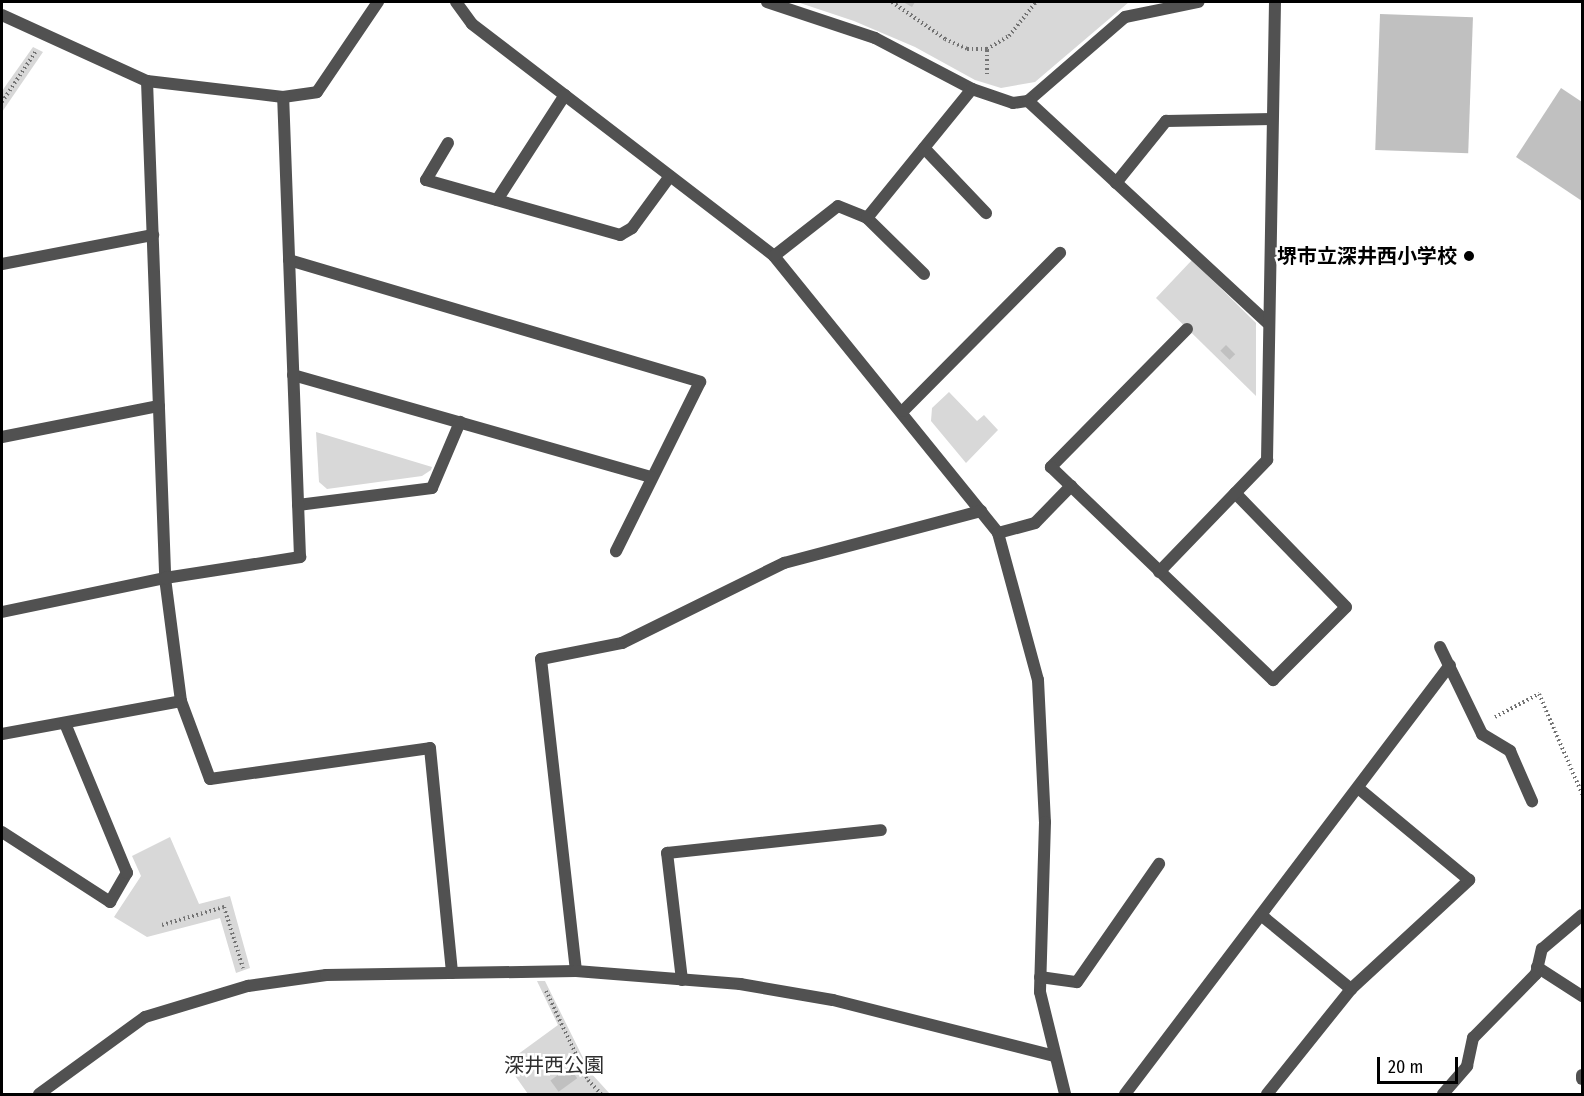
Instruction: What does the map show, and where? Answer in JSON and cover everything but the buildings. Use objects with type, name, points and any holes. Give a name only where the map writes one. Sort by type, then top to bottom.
[{"type":"street","points":[[2,15],[147,81],[283,97],[316,92],[378,2]]},
{"type":"street","points":[[456,2],[472,24],[774,255],[903,411],[998,533],[1038,680],[1046,822],[1040,977],[1065,1095]]},
{"type":"street","points":[[767,2],[875,38],[972,89],[1013,103],[1028,101],[1125,16],[1198,2]]},
{"type":"street","points":[[1159,572],[1267,460],[1267,322],[1275,2]]},
{"type":"street","points":[[147,81],[165,578],[181,701],[210,779],[430,748],[452,973]]},
{"type":"street","points":[[867,218],[972,89]]},
{"type":"street","points":[[497,200],[565,95]]},
{"type":"street","points":[[2,612],[165,578],[300,556],[283,97]]},
{"type":"street","points":[[1028,101],[1267,322]]},
{"type":"street","points":[[1116,183],[1166,121],[1272,119]]},
{"type":"street","points":[[448,142],[426,180],[620,235],[632,228],[670,176]]},
{"type":"street","points":[[924,148],[986,213]]},
{"type":"street","points":[[774,255],[838,206],[867,218],[924,274]]},
{"type":"street","points":[[2,264],[153,235]]},
{"type":"street","points":[[903,411],[1060,253]]},
{"type":"street","points":[[289,260],[700,382],[616,551]]},
{"type":"street","points":[[1187,329],[1051,467],[1273,681],[1346,607],[1235,493]]},
{"type":"street","points":[[293,375],[652,477]]},
{"type":"street","points":[[2,437],[159,406]]},
{"type":"street","points":[[298,505],[432,488],[460,422]]},
{"type":"street","points":[[998,533],[1035,523],[1071,486]]},
{"type":"street","points":[[576,971],[541,659],[622,643],[784,563],[981,511]]},
{"type":"street","points":[[1440,646],[1482,734],[1510,751],[1532,801]]},
{"type":"street","points":[[1125,1095],[1450,665]]},
{"type":"street","points":[[2,734],[181,701]]},
{"type":"street","points":[[2,832],[110,902],[127,873],[65,723]]},
{"type":"street","points":[[1267,1095],[1351,988],[1469,880],[1358,788]]},
{"type":"street","points":[[682,980],[667,853],[881,831]]},
{"type":"street","points":[[1040,977],[1077,982],[1159,864]]},
{"type":"street","points":[[1261,915],[1351,988]]},
{"type":"street","points":[[1443,1095],[1467,1066],[1473,1038],[1536,974],[1542,949],[1582,915]]},
{"type":"street","points":[[1537,967],[1582,996]]},
{"type":"street","points":[[39,1095],[145,1017],[248,986],[326,975],[576,971],[740,984],[833,1000],[1055,1056]]},
{"type":"path","points":[[892,2],[945,39],[968,49],[987,49],[999,44],[1036,2]]},
{"type":"path","points":[[2,102],[47,36]]},
{"type":"path","points":[[1478,727],[1539,694],[1582,794]]},
{"type":"path","points":[[162,925],[224,907],[248,986]]},
{"type":"path","points":[[535,972],[588,1080],[601,1095]]},
{"type":"green space","points":[[797,2],[1129,2],[1035,82],[1001,88],[975,80],[915,47],[854,21]]},
{"type":"green space","points":[[33,47],[43,52],[2,112],[2,91]]},
{"type":"green space","points":[[1192,260],[1256,323],[1256,396],[1156,298]]},
{"type":"green space","points":[[949,392],[977,421],[984,415],[998,430],[966,463],[931,421],[932,408]]},
{"type":"green space","points":[[316,432],[432,467],[422,476],[327,489],[319,482]]},
{"type":"green space","points":[[170,837],[199,904],[230,896],[250,968],[236,973],[220,918],[147,937],[114,917],[141,876],[132,856]]},
{"type":"green space","name":"深井西公園","points":[[537,981],[545,981],[590,1072],[610,1094],[528,1094],[506,1063],[558,1025]]},
{"type":"place","name":"堺市立深井西小学校","points":[[1469,256]]}]
